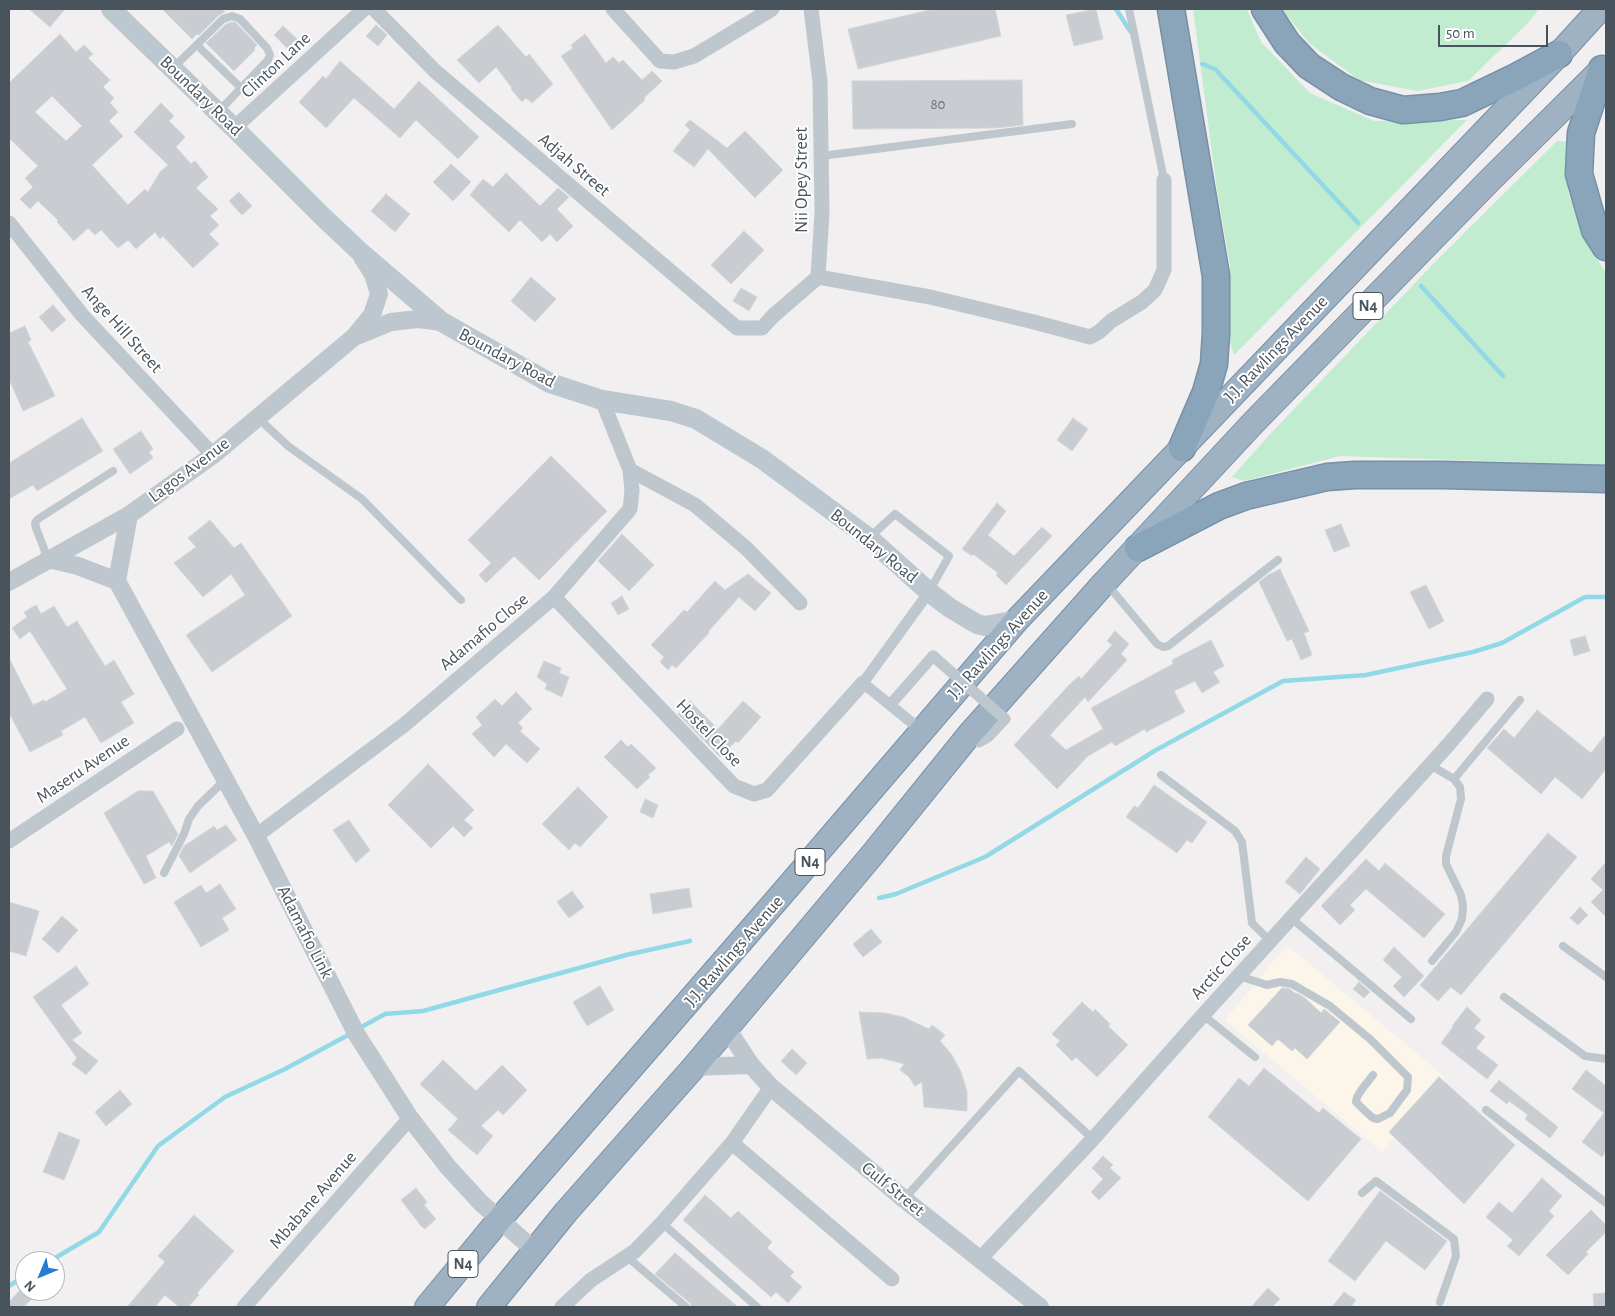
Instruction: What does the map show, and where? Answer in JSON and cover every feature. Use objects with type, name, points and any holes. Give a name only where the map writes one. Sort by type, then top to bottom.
[{"type":"highway","points":[[1171,9],[1216,276],[1214,364],[1206,392],[1182,448]]},
{"type":"highway","points":[[1265,9],[1287,43],[1309,66],[1341,87],[1370,101],[1403,110],[1462,103],[1559,54]]},
{"type":"highway","name":"J.J. Rawlings Avenue","points":[[427,1307],[499,1220],[782,895],[1017,620],[1600,9]]},
{"type":"highway","points":[[1604,67],[1581,132],[1579,174],[1595,230],[1606,247]]},
{"type":"highway","name":"J.J. Rawlings Avenue","points":[[489,1307],[566,1212],[694,1067],[872,855],[969,735],[1016,689],[1105,582],[1254,422],[1489,181],[1604,67]]},
{"type":"highway","points":[[1138,548],[1219,506],[1246,496],[1327,477],[1355,475],[1442,475],[1606,479]]},
{"type":"main road","name":"Boundary Road","points":[[111,9],[358,250],[442,322],[550,384],[602,400],[671,411],[696,419],[762,459],[869,538],[950,608],[977,624],[991,625],[1017,620]]},
{"type":"street","name":"Clinton Lane","points":[[234,128],[364,9]]},
{"type":"street","name":"Adjah Street","points":[[374,9],[435,71],[737,328],[762,328],[818,277]]},
{"type":"street","points":[[613,9],[660,61],[674,62],[694,56],[772,9]]},
{"type":"street","name":"Nii Opey Street","points":[[811,9],[820,82],[822,156],[822,213],[818,277]]},
{"type":"street","points":[[818,277],[930,297],[1090,337],[1100,332],[1111,321],[1142,302],[1155,290],[1164,270],[1164,180]]},
{"type":"street","name":"Ange Hill Street","points":[[9,223],[82,315],[213,455]]},
{"type":"street","name":"Lagos Avenue","points":[[9,582],[129,515],[213,455],[354,337],[372,315],[379,294],[373,274],[358,250]]},
{"type":"street","name":"Lagos Avenue","points":[[354,337],[391,322],[418,319],[442,322]]},
{"type":"street","name":"Adamafio Close","points":[[256,836],[404,725],[554,597],[630,509],[632,491],[630,470],[602,400]]},
{"type":"street","points":[[630,470],[695,505],[746,548],[800,603]]},
{"type":"street","points":[[48,559],[78,566],[117,581],[129,515]]},
{"type":"street","name":"Adamafio Link","points":[[117,581],[256,836],[357,1035],[410,1118],[448,1167],[481,1203],[535,1251]]},
{"type":"street","points":[[922,731],[863,683],[930,592]]},
{"type":"street","name":"Hostel Close","points":[[554,597],[734,786],[754,794],[767,790],[863,683]]},
{"type":"street","points":[[890,705],[933,656],[1005,719],[988,737],[980,742],[969,735]]},
{"type":"street","name":"Arctic Close","points":[[980,1259],[1093,1139],[1430,765],[1487,699]]},
{"type":"street","name":"Maseru Avenue","points":[[9,841],[177,729]]},
{"type":"street","name":"Gulf Street","points":[[726,1027],[751,1065],[771,1087],[904,1199],[1040,1307]]},
{"type":"street","points":[[694,1067],[751,1065]]},
{"type":"street","points":[[562,1307],[591,1280],[635,1251],[662,1223],[732,1143],[771,1087]]},
{"type":"street","name":"Mbabane Avenue","points":[[244,1307],[410,1118]]},
{"type":"street","points":[[732,1143],[892,1279]]},
{"type":"lane","points":[[1129,9],[1164,180]]},
{"type":"lane","points":[[173,69],[223,19],[232,16],[240,19],[267,48],[270,54],[268,60],[218,112]]},
{"type":"lane","points":[[197,45],[242,88]]},
{"type":"lane","points":[[822,156],[1072,124]]},
{"type":"lane","points":[[257,418],[288,446],[362,499],[460,600]]},
{"type":"lane","points":[[48,559],[35,523],[38,519],[113,471]]},
{"type":"lane","points":[[869,538],[895,514],[949,556],[930,592]]},
{"type":"lane","points":[[1105,582],[1157,644],[1163,647],[1168,646],[1278,560]]},
{"type":"lane","points":[[1454,779],[1520,700]]},
{"type":"lane","points":[[1430,765],[1454,779],[1460,787],[1461,799],[1446,856],[1446,864],[1461,895],[1463,906],[1462,919],[1456,932],[1432,961]]},
{"type":"lane","points":[[1162,774],[1235,831],[1242,842],[1252,923],[1270,941]]},
{"type":"lane","points":[[164,873],[184,834],[189,819],[198,806],[225,780]]},
{"type":"lane","points":[[1291,918],[1411,1019]]},
{"type":"lane","points":[[1563,946],[1606,978]]},
{"type":"lane","points":[[1239,976],[1267,985],[1280,982],[1292,984],[1330,1006],[1370,1039],[1408,1077],[1407,1090],[1390,1113],[1378,1119],[1373,1118],[1356,1102],[1362,1089],[1373,1075]]},
{"type":"lane","points":[[1504,997],[1585,1056],[1606,1059]]},
{"type":"lane","points":[[1203,1015],[1255,1057]]},
{"type":"lane","points":[[904,1199],[1019,1070],[1093,1139]]},
{"type":"lane","points":[[1486,1110],[1606,1203]]},
{"type":"lane","points":[[1362,1193],[1376,1181],[1454,1239],[1456,1256],[1440,1302]]},
{"type":"lane","points":[[662,1223],[757,1307]]},
{"type":"lane","points":[[626,1256],[686,1307]]},
{"type":"shaded area","points":[[1287,945],[1445,1077],[1382,1152],[1225,1020]]},
{"type":"green space","points":[[1193,9],[1247,9],[1261,42],[1310,93],[1374,121],[1467,120],[1234,355],[1229,338],[1230,266],[1217,190]]},
{"type":"green space","points":[[1282,9],[1539,9],[1527,24],[1468,81],[1417,91],[1359,80],[1309,43]]},
{"type":"green space","points":[[1557,141],[1571,142],[1568,192],[1589,246],[1606,273],[1606,465],[1340,456],[1244,481],[1232,477],[1271,433],[1438,259]]},
{"type":"building","points":[[29,9],[65,9],[50,27]]},
{"type":"building","points":[[162,9],[221,9],[225,12],[192,39]]},
{"type":"building","points":[[934,9],[995,9],[1001,36],[858,69],[848,29]]},
{"type":"building","points":[[1096,9],[1103,39],[1074,46],[1066,15]]},
{"type":"building","points":[[236,23],[257,45],[254,48],[255,50],[234,71],[206,43],[226,24]]},
{"type":"building","points":[[376,25],[387,35],[378,46],[366,36]]},
{"type":"building","points":[[498,25],[526,57],[529,54],[553,84],[532,103],[526,98],[522,102],[496,67],[479,83],[457,60]]},
{"type":"building","points":[[283,26],[298,40],[288,49],[274,35]]},
{"type":"building","points":[[60,34],[76,52],[84,45],[93,54],[88,58],[110,80],[103,87],[114,98],[110,103],[118,112],[109,121],[123,136],[92,165],[128,205],[145,189],[148,192],[160,172],[168,165],[134,132],[161,103],[174,116],[169,121],[185,137],[176,147],[191,164],[195,161],[208,177],[196,188],[218,209],[210,216],[219,225],[209,234],[219,244],[193,268],[163,236],[160,239],[155,232],[136,249],[128,240],[118,248],[101,230],[95,235],[88,228],[74,241],[57,222],[58,220],[38,201],[30,209],[20,199],[33,187],[25,178],[38,166],[9,138],[9,83]],"holes":[[[52,96],[82,126],[66,141],[35,112]]]},
{"type":"building","points":[[585,34],[606,63],[613,57],[619,63],[623,60],[642,80],[652,71],[662,81],[644,98],[645,100],[612,130],[561,56],[573,48],[571,45]]},
{"type":"building","points":[[340,61],[394,109],[419,81],[479,137],[458,159],[416,120],[400,138],[354,98],[326,128],[299,102],[323,76],[326,79]]},
{"type":"building","points":[[1022,80],[1023,125],[995,128],[853,129],[852,81]]},
{"type":"building","points":[[690,120],[727,148],[745,131],[783,170],[755,198],[708,149],[694,167],[673,151],[690,130],[685,125]]},
{"type":"building","points":[[451,164],[471,182],[453,201],[433,182]]},
{"type":"building","points":[[506,173],[540,206],[558,188],[569,197],[557,209],[573,226],[557,242],[550,234],[542,242],[520,220],[509,232],[470,195],[483,179],[493,187]]},
{"type":"building","points":[[239,192],[252,206],[242,215],[229,201]]},
{"type":"building","points":[[386,194],[410,214],[395,232],[371,211]]},
{"type":"building","points":[[744,231],[764,250],[731,284],[711,265]]},
{"type":"building","points":[[531,277],[556,299],[535,322],[511,301]]},
{"type":"building","points":[[741,288],[757,297],[749,311],[733,301]]},
{"type":"building","points":[[53,305],[66,320],[52,332],[39,317]]},
{"type":"building","points":[[25,326],[31,340],[28,342],[55,396],[23,411],[9,379],[9,333]]},
{"type":"building","points":[[82,418],[103,451],[37,491],[33,485],[9,499],[9,463]]},
{"type":"building","points":[[1073,418],[1088,429],[1072,451],[1057,440]]},
{"type":"building","points":[[141,431],[153,449],[149,452],[153,458],[130,474],[113,449]]},
{"type":"building","points":[[551,456],[607,511],[539,580],[514,556],[486,583],[479,575],[491,563],[468,540]]},
{"type":"building","points":[[997,503],[1006,511],[988,535],[1014,556],[1042,527],[1052,536],[1006,585],[996,575],[998,573],[973,554],[972,556],[962,549]]},
{"type":"building","points":[[210,520],[234,548],[241,543],[292,616],[212,672],[186,635],[245,595],[231,574],[203,597],[174,563],[196,547],[188,538]]},
{"type":"building","points":[[1341,524],[1350,546],[1334,552],[1325,530]]},
{"type":"building","points":[[622,534],[654,565],[629,591],[598,561]]},
{"type":"building","points":[[1280,569],[1309,631],[1304,633],[1312,655],[1301,660],[1292,639],[1287,641],[1259,582]]},
{"type":"building","points":[[748,574],[771,593],[755,611],[739,597],[676,668],[672,665],[668,670],[660,662],[664,657],[651,645],[684,610],[687,612],[715,581],[725,590]]},
{"type":"building","points":[[1426,585],[1444,621],[1429,629],[1410,592]]},
{"type":"building","points":[[622,596],[629,609],[618,615],[611,603]]},
{"type":"building","points":[[36,605],[41,614],[54,606],[67,627],[77,621],[105,666],[114,660],[134,694],[121,702],[134,723],[101,743],[85,717],[61,731],[63,735],[30,752],[9,713],[9,658],[33,705],[44,700],[45,702],[67,689],[30,631],[20,639],[12,628],[27,617],[24,612]]},
{"type":"building","points":[[1115,631],[1129,644],[1121,654],[1127,660],[1088,702],[1085,697],[1050,735],[1066,750],[1103,729],[1091,708],[1173,664],[1172,660],[1211,640],[1224,666],[1213,672],[1220,682],[1202,693],[1195,681],[1174,691],[1185,712],[1146,732],[1145,729],[1115,746],[1112,742],[1088,756],[1057,789],[1014,745],[1069,685],[1079,676],[1081,679],[1112,645],[1107,641]]},
{"type":"building","points":[[1585,636],[1590,651],[1574,656],[1570,640]]},
{"type":"building","points":[[544,661],[561,668],[559,673],[569,677],[562,697],[545,689],[547,684],[537,677]]},
{"type":"building","points":[[516,692],[532,709],[518,723],[523,728],[520,731],[540,749],[527,763],[506,744],[494,757],[472,734],[482,725],[476,717],[495,699],[502,706]]},
{"type":"building","points":[[690,701],[718,729],[743,701],[761,717],[738,743],[736,741],[720,757],[678,714]]},
{"type":"building","points":[[1537,710],[1591,753],[1606,734],[1606,769],[1582,799],[1555,777],[1541,794],[1487,748],[1504,729],[1514,738]]},
{"type":"building","points":[[621,740],[628,747],[631,744],[656,768],[648,775],[650,777],[637,789],[604,757]]},
{"type":"building","points":[[428,764],[474,810],[464,820],[473,828],[464,837],[453,826],[431,848],[388,805]]},
{"type":"building","points":[[1154,785],[1207,822],[1192,843],[1187,840],[1177,853],[1126,817],[1134,806],[1138,808]]},
{"type":"building","points":[[578,787],[608,817],[580,847],[575,843],[569,850],[542,824]]},
{"type":"building","points":[[138,791],[153,791],[178,834],[172,846],[169,842],[146,856],[156,878],[144,884],[104,813]]},
{"type":"building","points":[[645,799],[658,805],[653,818],[640,812]]},
{"type":"building","points":[[349,820],[370,850],[356,863],[333,830]]},
{"type":"building","points":[[226,825],[237,840],[190,873],[179,856],[184,846],[214,826],[217,830]]},
{"type":"building","points":[[1548,833],[1577,857],[1461,995],[1451,987],[1438,1001],[1420,985]]},
{"type":"building","points":[[1306,857],[1320,869],[1300,894],[1285,882]]},
{"type":"building","points":[[1366,859],[1379,871],[1385,863],[1445,914],[1424,938],[1366,889],[1350,905],[1355,910],[1340,925],[1321,906]]},
{"type":"building","points":[[1606,862],[1606,917],[1591,902],[1603,890],[1591,879]]},
{"type":"building","points":[[220,884],[236,909],[222,918],[229,930],[201,947],[174,902],[201,885],[206,893]]},
{"type":"building","points":[[689,888],[692,907],[653,914],[650,894]]},
{"type":"building","points":[[572,891],[584,907],[569,918],[557,902]]},
{"type":"building","points":[[9,902],[39,911],[26,956],[9,951]]},
{"type":"building","points":[[1580,907],[1588,915],[1578,925],[1570,918]]},
{"type":"building","points":[[62,916],[78,930],[58,953],[42,939]]},
{"type":"building","points":[[871,929],[882,942],[863,957],[853,944]]},
{"type":"building","points":[[1394,947],[1424,976],[1404,997],[1393,986],[1402,977],[1383,960]]},
{"type":"building","points":[[76,966],[89,984],[61,1005],[82,1033],[72,1040],[98,1061],[86,1075],[72,1064],[77,1058],[33,997]]},
{"type":"building","points":[[1359,982],[1370,992],[1364,998],[1353,989]]},
{"type":"building","points":[[600,986],[614,1010],[587,1026],[573,1002]]},
{"type":"building","points":[[1282,988],[1290,989],[1297,993],[1321,1013],[1324,1009],[1340,1022],[1307,1059],[1295,1048],[1292,1051],[1278,1039],[1272,1046],[1248,1025]]},
{"type":"building","points":[[1082,1002],[1093,1012],[1095,1009],[1110,1024],[1108,1026],[1128,1045],[1097,1077],[1076,1057],[1072,1061],[1056,1045],[1060,1041],[1052,1034]]},
{"type":"building","points":[[1467,1007],[1481,1020],[1474,1028],[1485,1037],[1476,1048],[1498,1065],[1487,1079],[1441,1043]]},
{"type":"building","points":[[859,1012],[885,1013],[903,1017],[929,1029],[932,1025],[945,1035],[940,1041],[952,1055],[961,1072],[967,1091],[967,1111],[924,1107],[922,1082],[915,1086],[909,1077],[900,1070],[904,1064],[881,1058],[867,1059]]},
{"type":"building","points":[[792,1049],[807,1063],[796,1075],[781,1061]]},
{"type":"building","points":[[443,1060],[476,1091],[502,1065],[527,1090],[503,1115],[498,1110],[481,1126],[493,1136],[477,1155],[448,1130],[458,1119],[420,1084]]},
{"type":"building","points":[[1264,1068],[1319,1113],[1323,1108],[1361,1139],[1308,1201],[1208,1117],[1239,1078],[1249,1086]]},
{"type":"building","points":[[1586,1070],[1606,1086],[1606,1151],[1602,1157],[1582,1142],[1604,1113],[1572,1089]]},
{"type":"building","points":[[1439,1077],[1515,1145],[1464,1204],[1389,1132]]},
{"type":"building","points":[[1499,1080],[1558,1127],[1550,1138],[1525,1119],[1528,1115],[1509,1101],[1507,1104],[1490,1091]]},
{"type":"building","points":[[120,1090],[132,1104],[106,1126],[95,1112]]},
{"type":"building","points":[[59,1132],[80,1140],[64,1180],[43,1172]]},
{"type":"building","points":[[1103,1156],[1113,1165],[1110,1168],[1121,1178],[1099,1200],[1091,1192],[1103,1179],[1092,1168]]},
{"type":"building","points":[[1542,1178],[1562,1196],[1549,1211],[1554,1216],[1519,1256],[1507,1246],[1513,1240],[1486,1217],[1499,1202],[1512,1213]]},
{"type":"building","points":[[416,1188],[427,1202],[424,1205],[436,1219],[425,1229],[401,1200]]},
{"type":"building","points":[[1380,1191],[1447,1241],[1425,1270],[1386,1241],[1355,1281],[1328,1261]]},
{"type":"building","points":[[705,1195],[731,1218],[738,1211],[772,1242],[767,1248],[794,1272],[790,1276],[802,1287],[788,1303],[776,1292],[771,1297],[683,1220]]},
{"type":"building","points":[[1591,1210],[1606,1225],[1606,1232],[1586,1252],[1588,1254],[1568,1275],[1546,1255]]},
{"type":"building","points":[[194,1215],[234,1251],[197,1293],[199,1295],[188,1307],[179,1307],[165,1295],[155,1307],[127,1307],[165,1262],[158,1256]]},
{"type":"building","points":[[675,1253],[738,1307],[692,1307],[690,1303],[655,1274]]},
{"type":"building","points":[[1268,1288],[1280,1299],[1272,1307],[1251,1307]]},
{"type":"building","points":[[1344,1292],[1356,1300],[1351,1307],[1332,1307]]},
{"type":"building","points":[[1606,1293],[1606,1307],[1594,1307],[1593,1294]]},
{"type":"building","points":[[15,1296],[15,1301],[30,1301],[23,1307],[9,1307],[9,1302]]},
{"type":"waterway","points":[[1116,9],[1130,31]]},
{"type":"waterway","points":[[1202,64],[1215,69],[1358,223]]},
{"type":"waterway","points":[[1421,286],[1503,376]]},
{"type":"waterway","points":[[879,898],[896,894],[985,857],[1156,750],[1283,681],[1366,675],[1473,652],[1502,643],[1585,597],[1606,597]]},
{"type":"waterway","points":[[358,1029],[385,1014],[423,1011],[626,955],[690,941]]},
{"type":"waterway","points":[[65,1252],[99,1232],[158,1146],[225,1097],[285,1069],[352,1033]]},
{"type":"waterway","points":[[9,1286],[15,1282]]}]
